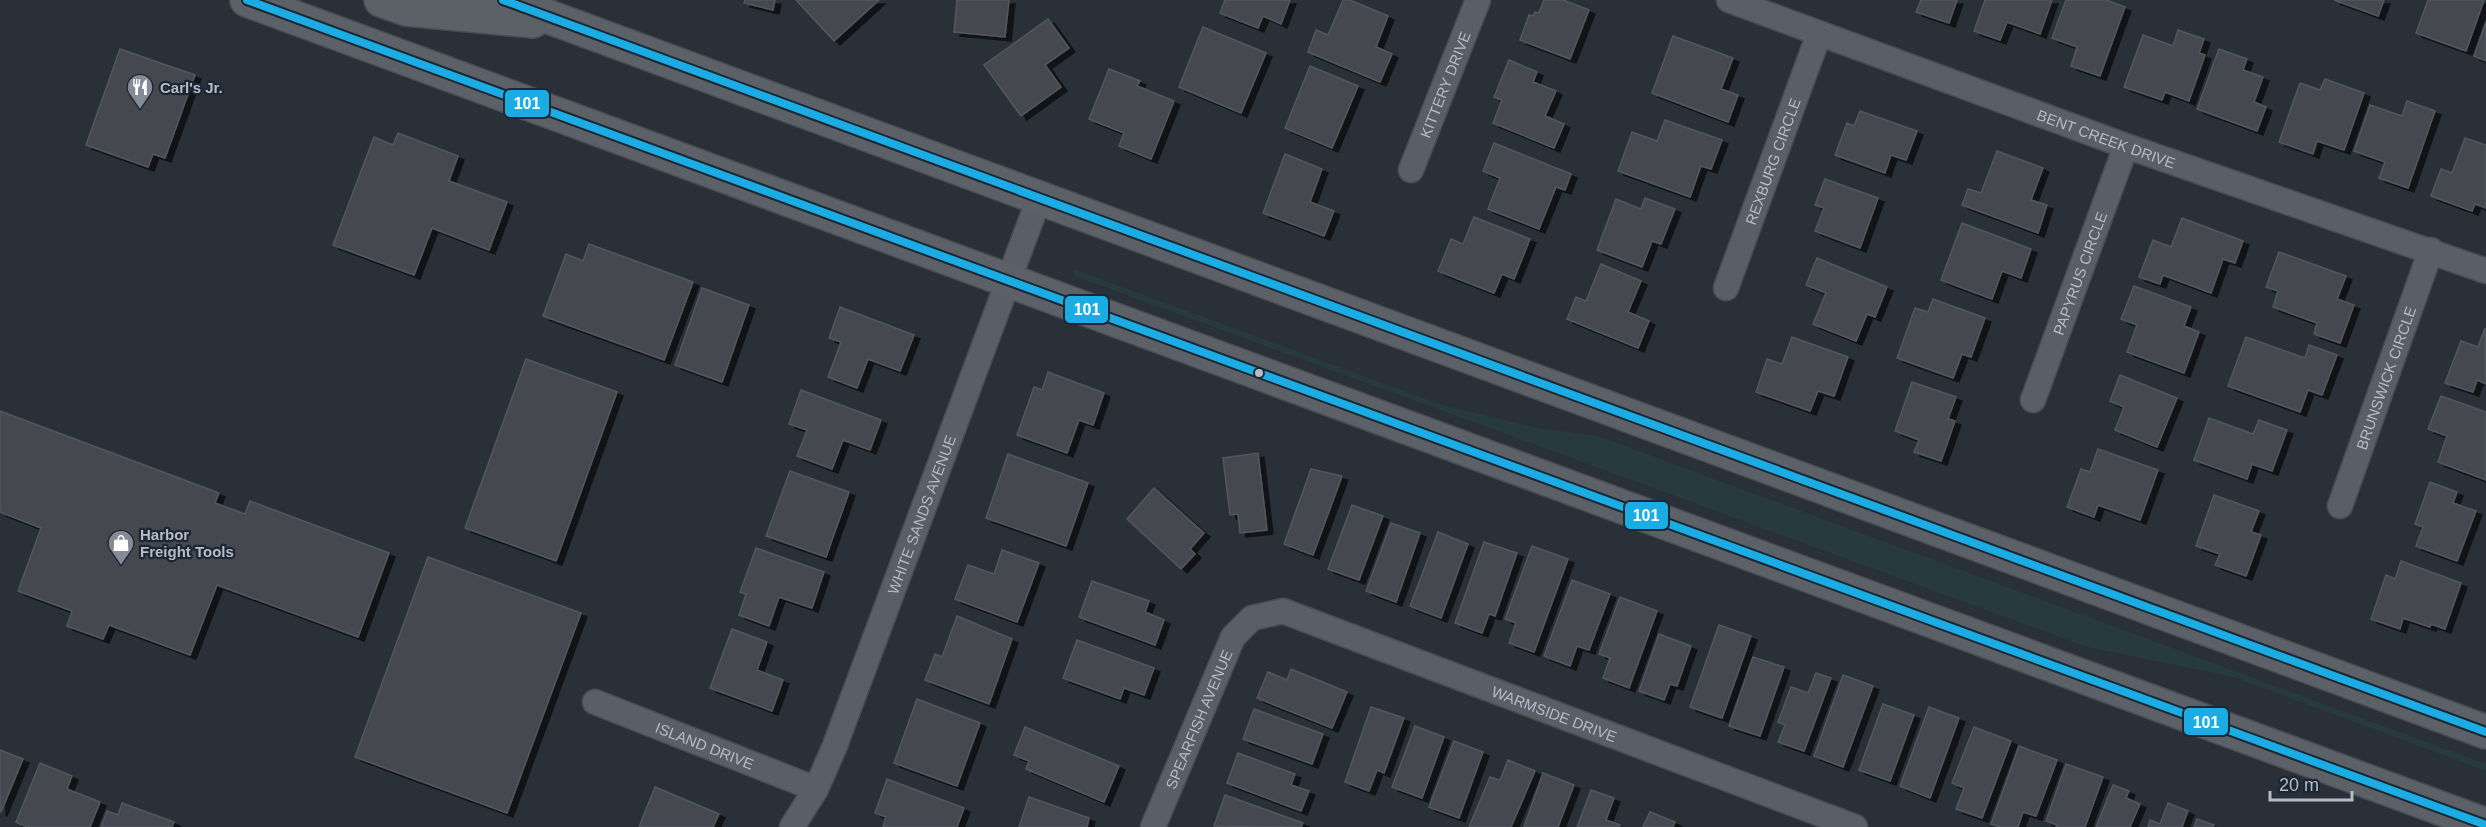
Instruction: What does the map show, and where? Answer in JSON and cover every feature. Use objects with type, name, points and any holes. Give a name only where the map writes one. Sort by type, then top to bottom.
[{"type":"main road","points":[[247,0],[291,7],[1009,280],[2486,825]]},
{"type":"main road","points":[[381,0],[406,9],[570,25]]},
{"type":"main road","points":[[503,0],[1040,196],[2486,732]]},
{"type":"street","name":"KITTERY DRIVE","points":[[1412,170],[1478,0]]},
{"type":"street","name":"BENT CREEK DRIVE","points":[[1729,0],[2126,146],[2486,271]]},
{"type":"street","name":"REXBURG CIRCLE","points":[[1726,288],[1819,34]]},
{"type":"street","name":"PAPYRUS CIRCLE","points":[[2033,400],[2126,146]]},
{"type":"street","name":"WHITE SANDS AVENUE","points":[[792,827],[816,789],[834,748],[1040,196]]},
{"type":"street","name":"BRUNSWICK CIRCLE","points":[[2340,506],[2431,250]]},
{"type":"street","name":"WARMSIDE DRIVE","points":[[1252,618],[1283,610],[1855,827]]},
{"type":"street","name":"SPEARFISH AVENUE","points":[[1154,827],[1233,637],[1252,618]]},
{"type":"street","name":"ISLAND DRIVE","points":[[596,702],[816,789]]},
{"type":"green space","points":[[1073,269],[1442,405],[1538,428],[1598,436],[2486,764],[2486,771],[2234,677],[2087,647],[1075,276]]},
{"type":"building","points":[[745,0],[775,0],[773,10],[744,3]]},
{"type":"building","points":[[796,0],[879,0],[834,41]]},
{"type":"building","points":[[957,0],[1009,0],[1005,37],[954,32]]},
{"type":"building","points":[[1225,0],[1290,0],[1281,24],[1263,16],[1258,28],[1220,13]]},
{"type":"building","points":[[1343,0],[1350,0],[1388,16],[1376,47],[1392,54],[1380,82],[1308,52],[1316,30],[1328,35]]},
{"type":"building","points":[[1544,0],[1563,0],[1589,10],[1570,59],[1520,40],[1529,15],[1539,13]]},
{"type":"building","points":[[1921,0],[1957,0],[1949,23],[1916,12]]},
{"type":"building","points":[[1985,0],[2052,0],[2040,34],[2007,22],[2000,40],[1974,31]]},
{"type":"building","points":[[2066,0],[2106,0],[2125,7],[2100,76],[2071,66],[2077,47],[2052,38]]},
{"type":"building","points":[[2334,0],[2384,0],[2378,16]]},
{"type":"building","points":[[2428,0],[2484,0],[2466,51],[2416,33]]},
{"type":"building","points":[[1048,19],[1069,48],[1045,65],[1061,87],[1021,116],[984,65]]},
{"type":"building","points":[[2486,22],[2486,61],[2474,56]]},
{"type":"building","points":[[1203,27],[1266,53],[1241,113],[1179,87]]},
{"type":"building","points":[[2178,30],[2204,39],[2199,53],[2205,55],[2189,101],[2165,92],[2162,100],[2124,87],[2143,35],[2173,46]]},
{"type":"building","points":[[1673,36],[1733,58],[1721,89],[1738,95],[1728,122],[1652,93]]},
{"type":"building","name":"Carl's Jr.","points":[[120,49],[195,75],[165,158],[153,154],[148,167],[86,145]]},
{"type":"building","points":[[2219,49],[2247,59],[2243,70],[2263,77],[2254,102],[2266,107],[2257,131],[2197,109]]},
{"type":"building","points":[[1509,60],[1537,72],[1533,82],[1556,91],[1545,116],[1564,124],[1554,148],[1493,123],[1502,100],[1494,97]]},
{"type":"building","points":[[1310,66],[1358,86],[1332,148],[1285,128]]},
{"type":"building","points":[[1109,69],[1140,81],[1137,86],[1174,101],[1151,159],[1119,146],[1124,133],[1089,119]]},
{"type":"building","points":[[2325,79],[2364,93],[2344,150],[2317,141],[2313,154],[2279,142],[2300,83],[2320,90]]},
{"type":"building","points":[[2407,101],[2435,111],[2408,188],[2379,178],[2385,162],[2354,151],[2370,105],[2402,116]]},
{"type":"building","points":[[1860,111],[1917,131],[1906,160],[1891,155],[1885,173],[1835,155],[1847,123],[1854,126]]},
{"type":"building","points":[[1665,120],[1722,140],[1711,169],[1701,166],[1690,197],[1618,171],[1632,132],[1657,141]]},
{"type":"building","points":[[398,133],[458,156],[449,181],[507,202],[489,250],[432,228],[414,275],[333,245],[374,137],[393,145]]},
{"type":"building","points":[[2465,138],[2486,145],[2486,208],[2475,204],[2472,211],[2431,196],[2441,169],[2452,173]]},
{"type":"building","points":[[1494,143],[1571,174],[1565,190],[1556,187],[1539,229],[1488,209],[1500,178],[1483,171]]},
{"type":"building","points":[[1997,151],[2043,168],[2031,200],[2047,205],[2038,233],[1962,205],[1968,189],[1981,193]]},
{"type":"building","points":[[1285,154],[1322,169],[1310,202],[1334,211],[1324,236],[1263,213]]},
{"type":"building","points":[[1825,179],[1878,198],[1860,248],[1815,231],[1824,208],[1815,205]]},
{"type":"building","points":[[1645,198],[1675,209],[1661,244],[1652,241],[1642,267],[1597,250],[1616,199],[1641,209]]},
{"type":"building","points":[[1474,217],[1530,239],[1514,279],[1502,274],[1494,293],[1438,271],[1451,239],[1463,244]]},
{"type":"building","points":[[2182,218],[2243,241],[2235,263],[2223,259],[2211,293],[2163,275],[2160,284],[2139,277],[2153,240],[2171,247]]},
{"type":"building","points":[[1962,223],[2031,249],[2021,278],[2002,271],[1992,299],[1941,280]]},
{"type":"building","points":[[589,244],[693,282],[664,360],[543,316],[566,254],[583,261]]},
{"type":"building","points":[[2279,252],[2346,276],[2337,299],[2354,305],[2340,343],[2314,334],[2317,323],[2273,307],[2278,291],[2266,287]]},
{"type":"building","points":[[1817,258],[1887,287],[1875,317],[1867,314],[1856,341],[1813,324],[1826,293],[1806,285]]},
{"type":"building","points":[[1601,264],[1641,281],[1628,312],[1649,321],[1638,348],[1567,319],[1576,297],[1586,301]]},
{"type":"building","points":[[2134,286],[2191,307],[2184,326],[2199,332],[2184,373],[2127,352],[2137,325],[2121,319]]},
{"type":"building","points":[[702,288],[749,305],[722,382],[675,365]]},
{"type":"building","points":[[1933,299],[1985,318],[1971,357],[1962,354],[1953,378],[1897,358],[1915,308],[1928,312]]},
{"type":"building","points":[[840,307],[914,335],[900,371],[868,359],[857,388],[828,377],[841,342],[829,338]]},
{"type":"building","points":[[2485,328],[2486,384],[2477,380],[2473,392],[2445,383],[2461,341],[2478,347]]},
{"type":"building","points":[[1792,337],[1848,357],[1834,396],[1818,391],[1810,411],[1756,392],[1767,359],[1782,364]]},
{"type":"building","points":[[2246,337],[2305,358],[2309,345],[2337,355],[2322,395],[2308,390],[2300,412],[2228,386]]},
{"type":"building","points":[[526,359],[617,392],[556,561],[465,528]]},
{"type":"building","points":[[1048,372],[1104,393],[1093,425],[1079,420],[1067,453],[1017,435],[1034,387],[1042,390]]},
{"type":"building","points":[[2120,375],[2177,398],[2157,447],[2115,430],[2124,407],[2110,401]]},
{"type":"building","points":[[1912,382],[1956,397],[1948,419],[1955,421],[1941,461],[1914,452],[1919,440],[1895,431]]},
{"type":"building","points":[[801,390],[881,420],[870,450],[843,440],[832,469],[797,456],[807,430],[789,424]]},
{"type":"building","points":[[2441,396],[2486,412],[2486,480],[2438,462],[2447,436],[2428,429]]},
{"type":"building","points":[[0,411],[219,493],[215,503],[245,514],[250,501],[389,553],[358,637],[217,585],[190,655],[109,625],[103,639],[67,626],[72,611],[18,591],[41,528],[0,512]]},
{"type":"building","points":[[2209,418],[2253,434],[2259,420],[2287,430],[2272,471],[2252,464],[2247,479],[2194,460]]},
{"type":"building","points":[[2098,449],[2158,470],[2140,520],[2098,505],[2094,517],[2067,507],[2081,469],[2090,472]]},
{"type":"building","points":[[1258,453],[1267,530],[1240,533],[1238,514],[1230,515],[1223,458]]},
{"type":"building","points":[[1008,454],[1088,483],[1066,546],[986,518]]},
{"type":"building","points":[[1311,469],[1342,476],[1313,555],[1284,544]]},
{"type":"building","points":[[790,471],[849,492],[826,557],[766,536]]},
{"type":"building","points":[[2430,482],[2457,492],[2453,503],[2476,511],[2457,561],[2416,546],[2423,527],[2415,524]]},
{"type":"building","points":[[1154,488],[1204,533],[1190,549],[1195,554],[1181,569],[1127,519]]},
{"type":"building","points":[[2214,495],[2259,511],[2251,532],[2261,535],[2246,576],[2215,565],[2220,554],[2196,546]]},
{"type":"building","points":[[1352,505],[1383,516],[1359,580],[1328,569]]},
{"type":"building","points":[[1391,523],[1420,533],[1396,602],[1366,591]]},
{"type":"building","points":[[1438,532],[1468,544],[1441,618],[1410,606]]},
{"type":"building","points":[[1484,542],[1517,553],[1495,616],[1489,614],[1482,633],[1455,623]]},
{"type":"building","points":[[1532,546],[1568,559],[1534,652],[1509,643],[1516,623],[1505,619]]},
{"type":"building","points":[[756,548],[824,572],[812,608],[779,597],[769,626],[739,615],[746,594],[740,592]]},
{"type":"building","points":[[1002,550],[1039,563],[1017,622],[955,599],[968,565],[994,574]]},
{"type":"building","points":[[428,557],[581,613],[507,813],[355,757]]},
{"type":"building","points":[[2401,561],[2461,583],[2445,629],[2431,624],[2430,627],[2403,618],[2400,629],[2371,619],[2386,575],[2395,579]]},
{"type":"building","points":[[1572,580],[1610,594],[1589,650],[1577,646],[1570,666],[1544,656]]},
{"type":"building","points":[[1092,581],[1149,601],[1145,612],[1164,620],[1155,645],[1079,617]]},
{"type":"building","points":[[1620,597],[1657,611],[1629,688],[1603,678],[1610,658],[1599,654]]},
{"type":"building","points":[[957,616],[1012,639],[989,704],[925,680],[935,654],[942,657]]},
{"type":"building","points":[[1719,625],[1751,636],[1722,718],[1690,707]]},
{"type":"building","points":[[732,629],[767,642],[757,670],[783,680],[772,711],[710,688]]},
{"type":"building","points":[[1659,634],[1691,646],[1677,686],[1670,684],[1664,700],[1639,691]]},
{"type":"building","points":[[1077,640],[1154,668],[1144,695],[1124,688],[1120,699],[1063,678]]},
{"type":"building","points":[[1753,657],[1784,667],[1760,736],[1729,726]]},
{"type":"building","points":[[1291,669],[1347,692],[1332,728],[1257,698],[1268,672],[1287,680]]},
{"type":"building","points":[[1816,673],[1831,678],[1804,751],[1778,742],[1785,725],[1778,722],[1791,687],[1808,693]]},
{"type":"building","points":[[1843,675],[1873,686],[1843,767],[1814,756]]},
{"type":"building","points":[[917,699],[980,723],[957,786],[894,763]]},
{"type":"building","points":[[1883,704],[1914,715],[1890,781],[1859,770]]},
{"type":"building","points":[[1371,707],[1404,718],[1384,773],[1377,770],[1369,791],[1345,782]]},
{"type":"building","points":[[1929,707],[1959,718],[1930,798],[1900,786]]},
{"type":"building","points":[[1254,709],[1323,734],[1312,764],[1243,739]]},
{"type":"building","points":[[1415,726],[1444,737],[1422,798],[1392,787]]},
{"type":"building","points":[[1025,727],[1119,766],[1104,802],[1026,769],[1029,761],[1014,755]]},
{"type":"building","points":[[1974,727],[2011,741],[1982,818],[1956,809],[1964,788],[1952,783]]},
{"type":"building","points":[[1454,741],[1483,752],[1459,818],[1429,807]]},
{"type":"building","points":[[2019,746],[2057,760],[2036,816],[2023,812],[2018,827],[2000,827],[1991,824]]},
{"type":"building","points":[[0,750],[23,759],[1,812],[0,811]]},
{"type":"building","points":[[1238,753],[1295,774],[1291,785],[1309,791],[1301,811],[1227,783]]},
{"type":"building","points":[[1508,760],[1535,771],[1511,827],[1469,827],[1490,777],[1500,780]]},
{"type":"building","points":[[40,763],[72,776],[67,789],[100,802],[90,827],[27,827],[16,822]]},
{"type":"building","points":[[2066,764],[2103,777],[2085,827],[2056,827],[2057,825],[2046,821]]},
{"type":"building","points":[[1543,773],[1574,785],[1558,827],[1524,827]]},
{"type":"building","points":[[887,779],[964,808],[957,827],[883,827],[886,817],[875,813]]},
{"type":"building","points":[[2113,785],[2129,791],[2126,798],[2140,804],[2130,827],[2096,827]]},
{"type":"building","points":[[655,787],[719,814],[713,827],[639,827]]},
{"type":"building","points":[[1591,790],[1614,798],[1606,820],[1620,825],[1619,827],[1577,827]]},
{"type":"building","points":[[1225,795],[1303,823],[1301,827],[1214,826]]},
{"type":"building","points":[[1029,797],[1089,818],[1087,827],[1019,827]]},
{"type":"building","points":[[122,803],[174,822],[172,827],[101,827],[107,811],[118,815]]},
{"type":"building","points":[[2168,803],[2188,811],[2182,827],[2148,827],[2150,820],[2160,824]]},
{"type":"building","points":[[1650,812],[1675,822],[1673,827],[1643,827]]},
{"type":"building","points":[[2197,819],[2214,825],[2213,827],[2194,827]]},
{"type":"transit line","name":"101","points":[[247,0],[2486,825]]},
{"type":"transit line","name":"101","points":[[503,0],[2486,732]]},
{"type":"place","name":"Carl's Jr.","points":[[140,110]]},
{"type":"place","name":"Harbor Freight Tools","points":[[121,566]]}]
